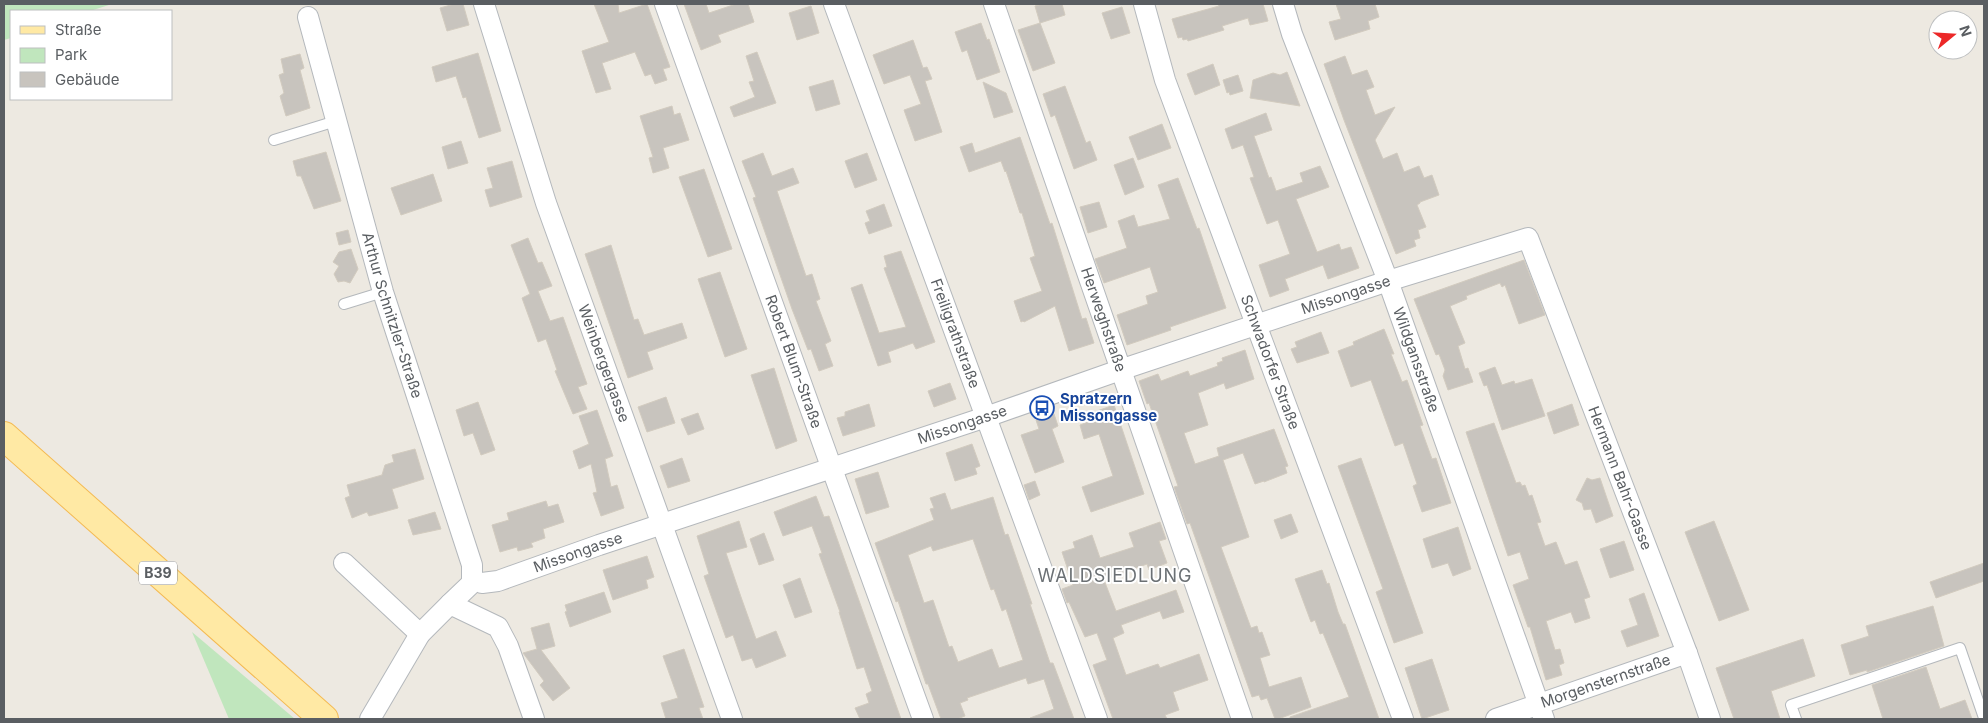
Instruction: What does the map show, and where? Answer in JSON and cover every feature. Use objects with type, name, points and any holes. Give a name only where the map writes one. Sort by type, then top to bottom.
[{"type":"main road","name":"B39","points":[[4,436],[324,719]]},
{"type":"street","name":"Weinbergergasse","points":[[484,4],[546,203],[732,719]]},
{"type":"street","name":"Robert Blum-Straße","points":[[665,4],[923,719]]},
{"type":"street","name":"Freiligrathstraße","points":[[834,4],[1097,719]]},
{"type":"street","name":"Herweghstraße","points":[[994,4],[1242,719]]},
{"type":"street","name":"Schwadorfer Straße","points":[[1144,4],[1165,80],[1403,719]]},
{"type":"street","name":"Wildgansstraße","points":[[1283,4],[1292,34],[1388,282],[1541,712]]},
{"type":"street","name":"Arthur Schnitzler-Straße","points":[[308,18],[383,292],[472,565],[472,583],[420,634],[370,719]]},
{"type":"street","name":"Missongasse","points":[[482,583],[498,581],[1120,370],[1528,238]]},
{"type":"street","name":"Hermann Bahr-Gasse","points":[[1528,238],[1687,653],[1710,719]]},
{"type":"street","points":[[344,562],[420,634]]},
{"type":"street","points":[[450,604],[498,627],[508,646],[534,719]]},
{"type":"street","name":"Morgensternstraße","points":[[1496,719],[1541,712],[1687,653]]},
{"type":"lane","points":[[274,140],[336,121]]},
{"type":"lane","points":[[344,304],[383,292]]},
{"type":"lane","points":[[1796,719],[1791,705],[1960,648],[1984,718]]},
{"type":"green space","points":[[4,4],[112,4],[93,10],[10,10],[10,38],[4,40]]},
{"type":"green space","points":[[192,632],[295,719],[229,719]]},
{"type":"building","points":[[454,4],[463,4],[469,25],[447,31],[440,8]]},
{"type":"building","points":[[594,4],[618,4],[619,13],[647,4],[670,67],[663,69],[667,80],[655,84],[651,74],[645,76],[635,52],[602,63],[611,89],[596,93],[582,51],[609,42]]},
{"type":"building","points":[[684,4],[706,4],[709,13],[736,4],[748,4],[754,22],[718,35],[721,42],[701,50]]},
{"type":"building","points":[[1062,4],[1065,15],[1040,23],[1035,6]]},
{"type":"building","points":[[1218,4],[1263,4],[1268,21],[1250,25],[1248,18],[1222,26],[1224,30],[1188,41],[1187,39],[1183,40],[1182,37],[1178,38],[1172,19],[1219,6]]},
{"type":"building","points":[[1336,4],[1375,4],[1379,17],[1368,21],[1370,29],[1335,40],[1329,22],[1341,19]]},
{"type":"building","points":[[811,6],[819,33],[797,40],[789,13]]},
{"type":"building","points":[[1122,7],[1130,33],[1111,39],[1102,13]]},
{"type":"building","points":[[981,23],[987,40],[989,39],[1000,72],[977,80],[967,50],[962,52],[955,32]]},
{"type":"building","points":[[1040,23],[1055,63],[1033,71],[1018,30]]},
{"type":"building","points":[[913,40],[923,68],[927,67],[932,79],[925,81],[942,132],[915,141],[904,110],[921,104],[910,75],[884,84],[873,55]]},
{"type":"building","points":[[757,52],[776,103],[734,117],[730,107],[755,97],[749,82],[754,81],[746,56]]},
{"type":"building","points":[[478,53],[501,131],[479,138],[466,97],[463,98],[456,76],[436,82],[432,67]]},
{"type":"building","points":[[300,54],[304,68],[300,70],[310,108],[286,116],[280,96],[284,93],[279,75],[284,73],[281,59]]},
{"type":"building","points":[[1345,56],[1352,75],[1367,70],[1374,87],[1366,90],[1375,115],[1395,107],[1375,140],[1383,159],[1397,153],[1404,172],[1419,166],[1424,178],[1432,175],[1439,195],[1417,205],[1426,227],[1418,230],[1420,238],[1414,240],[1416,246],[1396,254],[1324,64]]},
{"type":"building","points":[[1213,64],[1220,85],[1195,95],[1187,74]]},
{"type":"building","points":[[1287,72],[1300,106],[1250,98],[1253,80],[1273,73],[1280,75]]},
{"type":"building","points":[[1238,75],[1243,91],[1230,95],[1229,92],[1227,93],[1223,80]]},
{"type":"building","points":[[833,80],[840,104],[816,111],[809,87]]},
{"type":"building","points":[[983,82],[1006,93],[1013,112],[994,118]]},
{"type":"building","points":[[1065,86],[1086,143],[1090,141],[1097,160],[1074,169],[1055,115],[1051,117],[1043,94]]},
{"type":"building","points":[[672,106],[674,115],[680,113],[689,140],[663,148],[669,168],[653,173],[649,158],[653,157],[640,116]]},
{"type":"building","points":[[1266,113],[1272,130],[1254,136],[1269,178],[1271,177],[1276,191],[1303,182],[1300,173],[1320,166],[1329,187],[1296,199],[1317,252],[1339,244],[1341,250],[1351,247],[1359,268],[1328,279],[1323,265],[1285,279],[1289,290],[1270,297],[1259,265],[1290,254],[1278,220],[1267,224],[1250,178],[1254,177],[1243,145],[1232,149],[1225,129]]},
{"type":"building","points":[[1162,124],[1171,148],[1138,160],[1129,137]]},
{"type":"building","points":[[1020,137],[1050,224],[1052,223],[1082,319],[1086,318],[1094,343],[1069,351],[1055,306],[1021,322],[1014,301],[1042,291],[1030,258],[1035,256],[1022,213],[1020,213],[1001,161],[969,172],[960,147],[972,143],[975,153]]},
{"type":"building","points":[[461,141],[468,163],[448,169],[442,147]]},
{"type":"building","points":[[326,152],[341,201],[314,209],[301,176],[297,176],[293,161]]},
{"type":"building","points":[[763,153],[772,176],[793,168],[799,183],[777,191],[806,276],[812,274],[820,299],[816,301],[831,341],[825,344],[833,366],[819,371],[811,349],[808,350],[792,309],[753,198],[756,197],[742,161]]},
{"type":"building","points":[[867,153],[877,180],[855,188],[845,161]]},
{"type":"building","points":[[1133,158],[1144,187],[1125,195],[1114,165]]},
{"type":"building","points":[[512,161],[522,197],[490,207],[485,190],[493,188],[487,168]]},
{"type":"building","points":[[704,169],[732,249],[708,257],[679,177]]},
{"type":"building","points":[[433,174],[442,201],[401,215],[391,188]]},
{"type":"building","points":[[1178,178],[1197,229],[1199,228],[1226,308],[1170,327],[1171,330],[1127,345],[1117,315],[1148,304],[1146,296],[1158,292],[1150,267],[1104,283],[1095,259],[1127,248],[1118,221],[1134,215],[1138,227],[1170,219],[1158,185]]},
{"type":"building","points":[[1099,202],[1107,227],[1088,233],[1080,207]]},
{"type":"building","points":[[884,204],[892,226],[869,234],[865,223],[870,221],[866,211]]},
{"type":"building","points":[[348,230],[351,242],[339,245],[336,233]]},
{"type":"building","points":[[528,238],[538,263],[542,262],[552,286],[538,291],[550,321],[563,317],[587,384],[578,387],[587,409],[573,414],[555,371],[557,370],[546,339],[538,342],[522,298],[530,294],[511,245]]},
{"type":"building","points":[[611,245],[634,320],[638,319],[644,335],[682,323],[687,338],[647,352],[653,369],[628,378],[585,254]]},
{"type":"building","points":[[351,249],[358,269],[350,283],[338,282],[334,274],[339,266],[333,262],[339,252]]},
{"type":"building","points":[[901,251],[935,342],[916,349],[913,343],[888,352],[891,362],[878,366],[851,288],[862,284],[879,333],[906,327],[884,268],[887,267],[884,256]]},
{"type":"building","points":[[1524,260],[1545,315],[1519,324],[1505,285],[1502,287],[1500,283],[1466,296],[1467,299],[1450,306],[1465,343],[1458,346],[1465,369],[1468,368],[1473,382],[1448,390],[1443,376],[1445,370],[1439,354],[1436,355],[1414,299]]},
{"type":"building","points":[[720,272],[747,349],[725,357],[698,279]]},
{"type":"building","points":[[1384,329],[1402,382],[1407,380],[1423,425],[1420,426],[1432,459],[1436,458],[1451,503],[1422,512],[1413,486],[1417,484],[1403,443],[1395,446],[1371,380],[1351,387],[1338,351],[1354,345],[1353,342]]},
{"type":"building","points":[[1321,332],[1329,353],[1297,363],[1291,349],[1297,347],[1295,342]]},
{"type":"building","points":[[1245,350],[1254,379],[1226,389],[1224,383],[1198,393],[1208,425],[1184,433],[1195,464],[1219,456],[1217,448],[1274,429],[1288,466],[1285,467],[1287,473],[1255,484],[1243,453],[1223,460],[1249,537],[1221,547],[1251,628],[1257,626],[1259,633],[1262,632],[1270,655],[1260,658],[1269,687],[1301,677],[1311,707],[1278,719],[1275,719],[1267,698],[1261,700],[1259,695],[1252,697],[1190,523],[1187,524],[1174,487],[1178,486],[1149,403],[1147,404],[1139,381],[1158,374],[1161,381],[1188,371],[1190,376],[1218,366],[1217,363],[1223,361],[1222,358]]},
{"type":"building","points":[[1495,367],[1502,385],[1514,381],[1515,384],[1532,379],[1545,416],[1502,430],[1487,385],[1484,386],[1479,373]]},
{"type":"building","points":[[774,368],[797,441],[776,449],[751,375]]},
{"type":"building","points":[[950,383],[956,399],[934,407],[928,391]]},
{"type":"building","points":[[666,397],[675,423],[647,432],[638,407]]},
{"type":"building","points":[[478,402],[495,450],[481,455],[473,433],[464,436],[456,410]]},
{"type":"building","points":[[869,404],[875,426],[843,436],[837,418],[845,416],[845,412]]},
{"type":"building","points":[[1572,404],[1579,425],[1554,434],[1547,413]]},
{"type":"building","points":[[1114,405],[1144,494],[1091,512],[1082,487],[1113,476],[1099,434],[1084,439],[1080,425],[1096,419],[1094,412]]},
{"type":"building","points":[[597,410],[613,456],[605,459],[611,487],[617,485],[624,508],[601,516],[593,493],[597,492],[591,464],[579,469],[573,451],[589,444],[579,416]]},
{"type":"building","points":[[698,413],[704,429],[688,435],[681,419]]},
{"type":"building","points":[[1054,414],[1058,426],[1052,429],[1064,462],[1035,473],[1021,435],[1039,429],[1036,420]]},
{"type":"building","points":[[1494,423],[1516,483],[1520,482],[1522,486],[1525,485],[1529,496],[1532,495],[1541,522],[1537,523],[1545,546],[1556,542],[1565,565],[1577,561],[1590,597],[1584,599],[1590,618],[1575,623],[1571,612],[1546,621],[1555,650],[1560,649],[1564,663],[1559,665],[1562,675],[1546,680],[1530,627],[1528,627],[1513,585],[1529,579],[1520,552],[1508,556],[1466,432]]},
{"type":"building","points":[[972,444],[980,466],[975,468],[977,474],[955,481],[946,453]]},
{"type":"building","points":[[415,449],[424,479],[392,489],[398,508],[369,516],[367,512],[352,518],[345,498],[350,496],[347,485],[382,475],[385,465],[394,462],[392,455]]},
{"type":"building","points":[[682,458],[690,481],[668,488],[660,466]]},
{"type":"building","points":[[1361,458],[1423,633],[1394,643],[1376,592],[1383,589],[1338,466]]},
{"type":"building","points":[[878,472],[889,507],[866,514],[855,479]]},
{"type":"building","points":[[1587,478],[1592,480],[1600,478],[1613,516],[1596,523],[1591,509],[1584,510],[1582,503],[1576,500]]},
{"type":"building","points":[[1035,481],[1040,495],[1029,500],[1024,485]]},
{"type":"building","points":[[945,493],[951,510],[993,497],[1005,535],[1008,534],[1050,663],[1053,663],[1074,719],[1031,719],[1054,709],[1044,679],[1028,684],[1026,678],[967,698],[968,700],[960,703],[965,716],[957,719],[941,719],[928,684],[926,684],[898,601],[896,602],[875,543],[934,520],[930,509],[934,508],[930,498]],"holes":[[[973,539],[991,590],[994,589],[1002,611],[1006,609],[1023,660],[999,668],[992,649],[958,662],[952,646],[949,647],[933,600],[924,603],[908,555],[931,546],[933,551]]]},
{"type":"building","points":[[816,496],[824,517],[829,516],[901,719],[860,719],[855,708],[869,703],[866,694],[872,691],[864,667],[857,669],[840,612],[819,554],[822,553],[812,526],[783,536],[774,512]]},
{"type":"building","points":[[546,501],[548,507],[558,504],[564,522],[543,529],[545,538],[531,543],[533,547],[518,551],[517,547],[500,552],[492,525],[509,520],[507,513]]},
{"type":"building","points":[[435,512],[441,529],[413,535],[408,520]]},
{"type":"building","points":[[1291,514],[1298,532],[1281,539],[1274,520]]},
{"type":"building","points":[[739,521],[747,547],[726,553],[741,597],[756,639],[776,631],[786,656],[756,668],[752,658],[742,661],[733,635],[726,638],[704,576],[709,574],[697,536]]},
{"type":"building","points":[[1714,521],[1749,610],[1719,621],[1685,532]]},
{"type":"building","points":[[1160,522],[1166,539],[1159,541],[1167,563],[1149,570],[1147,564],[1104,580],[1116,611],[1176,590],[1184,612],[1163,619],[1160,611],[1121,625],[1124,633],[1113,638],[1126,675],[1158,664],[1160,668],[1199,654],[1208,680],[1173,692],[1179,710],[1165,715],[1167,719],[1113,719],[1093,665],[1107,660],[1097,633],[1085,637],[1069,602],[1067,603],[1062,589],[1073,585],[1062,552],[1075,548],[1073,542],[1092,535],[1100,558],[1134,547],[1129,533]]},
{"type":"building","points":[[1458,527],[1471,569],[1453,576],[1448,563],[1432,568],[1423,539]]},
{"type":"building","points":[[764,533],[774,560],[759,565],[750,539]]},
{"type":"building","points":[[1624,541],[1634,570],[1610,578],[1600,549]]},
{"type":"building","points":[[647,556],[654,577],[646,580],[648,588],[613,600],[603,570]]},
{"type":"building","points":[[1984,563],[1984,581],[1936,598],[1930,582]]},
{"type":"building","points":[[1322,570],[1327,584],[1329,583],[1343,624],[1345,624],[1379,719],[1290,719],[1290,717],[1349,697],[1323,633],[1320,634],[1315,620],[1311,622],[1295,579]]},
{"type":"building","points":[[800,578],[812,612],[795,618],[783,585]]},
{"type":"building","points":[[604,592],[611,612],[570,627],[565,612],[567,611],[565,605]]},
{"type":"building","points":[[1644,593],[1659,636],[1627,647],[1621,631],[1638,625],[1629,599]]},
{"type":"building","points":[[1933,606],[1944,646],[1867,672],[1867,670],[1850,675],[1841,645],[1869,636],[1866,626]]},
{"type":"building","points":[[549,623],[555,646],[541,650],[570,688],[553,701],[540,685],[544,681],[523,653],[537,649],[531,628]]},
{"type":"building","points":[[1803,639],[1815,676],[1771,691],[1780,719],[1734,719],[1716,668]]},
{"type":"building","points":[[684,649],[704,707],[699,708],[703,719],[666,719],[661,703],[678,698],[663,656]]},
{"type":"building","points":[[1432,659],[1449,710],[1422,719],[1405,668]]},
{"type":"building","points":[[1926,667],[1940,709],[1965,700],[1972,719],[1883,719],[1872,685]]},
{"type":"place","name":"Spratzern Missongasse","points":[[1042,408]]},
{"type":"district","name":"WALDSIEDLUNG","points":[[1115,576]]}]
